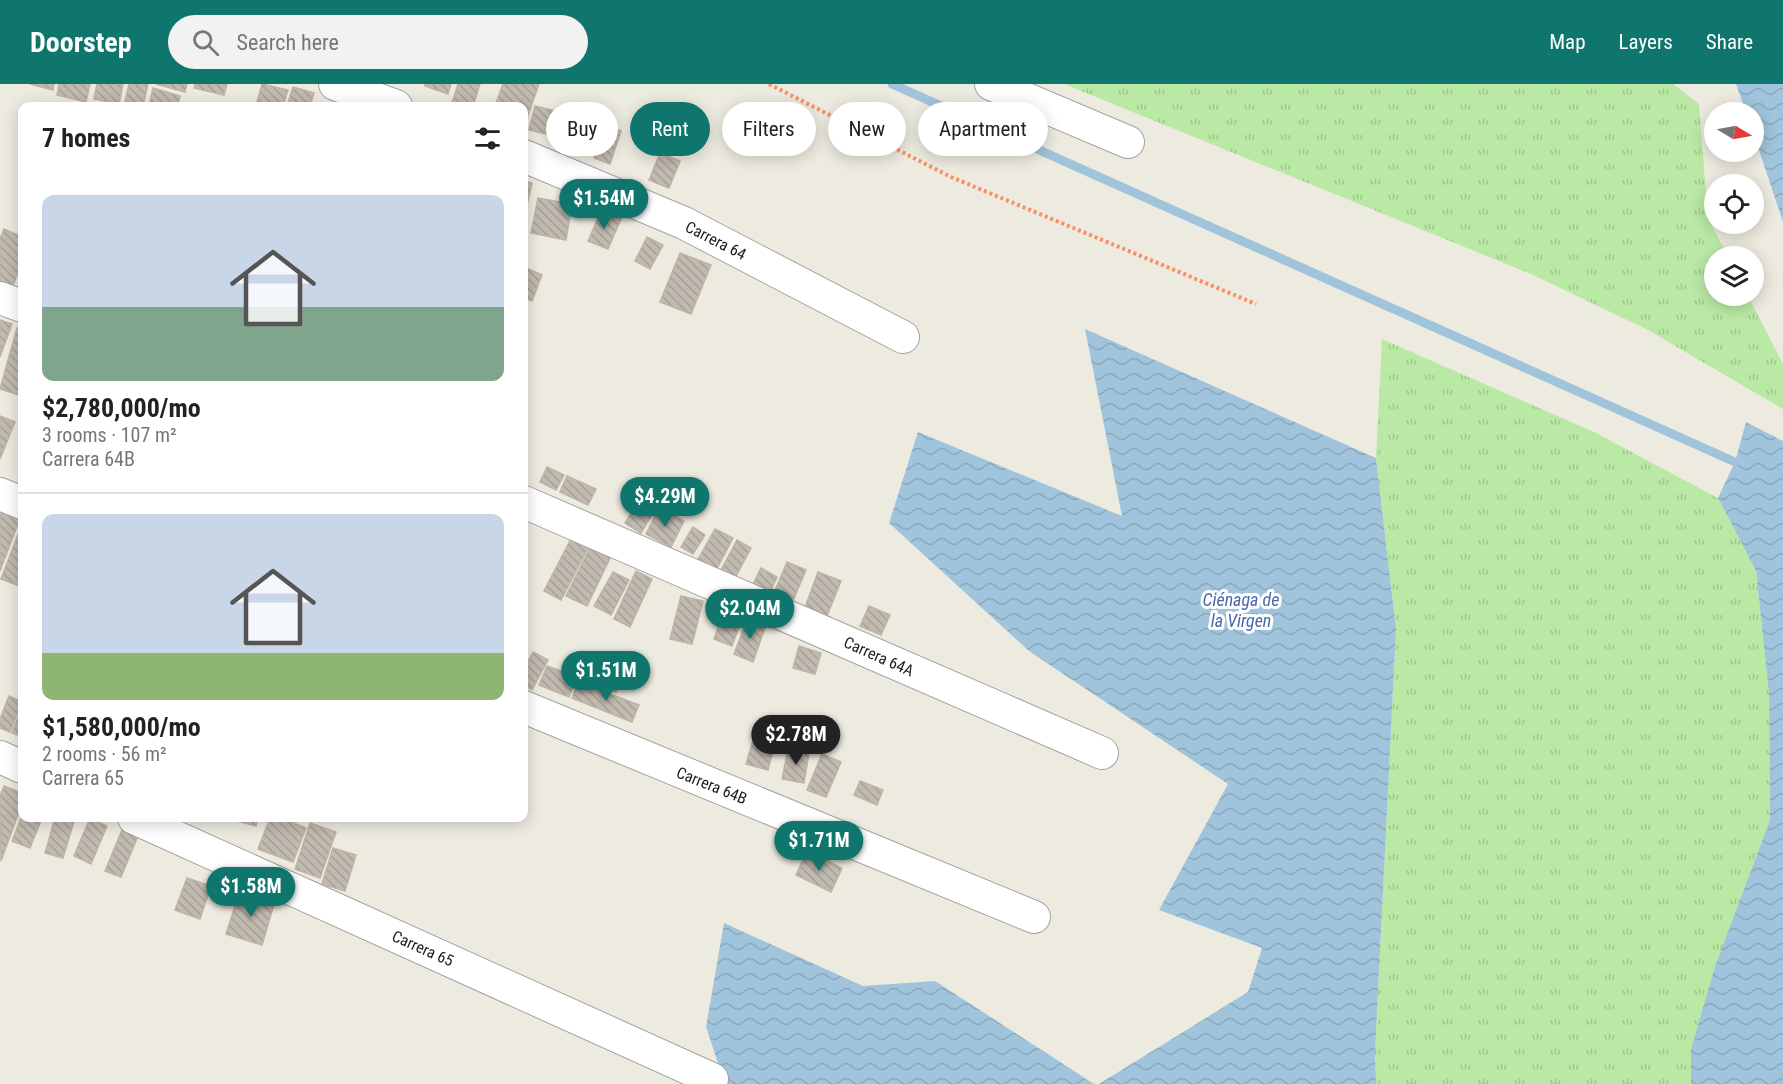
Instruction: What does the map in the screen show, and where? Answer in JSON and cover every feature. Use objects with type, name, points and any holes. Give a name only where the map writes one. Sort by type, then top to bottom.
[{"type":"street","points":[[335,84],[385,102]]},
{"type":"street","points":[[991,84],[1128,142]]},
{"type":"street","name":"Carrera 64","points":[[528,158],[684,223],[903,337]]},
{"type":"street","points":[[0,298],[18,305]]},
{"type":"street","points":[[0,494],[18,501]]},
{"type":"street","name":"Carrera 64A","points":[[528,504],[1102,753]]},
{"type":"street","name":"Carrera 64B","points":[[528,709],[1034,917]]},
{"type":"street","points":[[0,757],[18,765]]},
{"type":"street","name":"Carrera 65","points":[[143,822],[712,1079]]},
{"type":"path","points":[[769,84],[951,177],[1256,304]]},
{"type":"green space","points":[[1064,84],[1673,84],[1699,104],[1704,174],[1704,234],[1716,234],[1723,246],[1704,246],[1704,306],[1753,306],[1783,364],[1783,409],[1648,330],[1531,274]]},
{"type":"green space","points":[[1382,339],[1594,432],[1718,498],[1756,571],[1769,694],[1770,820],[1715,966],[1691,1049],[1691,1084],[1376,1084],[1375,1052],[1396,629],[1376,458]]},
{"type":"water","points":[[1736,84],[1783,84],[1783,222],[1763,162],[1764,102],[1742,102]]},
{"type":"water","name":"Ciénaga de la Virgen","points":[[1085,329],[1376,458],[1396,629],[1375,1052],[1376,1084],[1099,1084],[1248,992],[1262,948],[1159,910],[1228,784],[1029,651],[889,523],[918,432],[1122,516]]},
{"type":"water","points":[[1746,422],[1783,441],[1783,1084],[1691,1084],[1691,1049],[1715,966],[1770,820],[1769,694],[1756,571],[1718,498],[1735,462]]},
{"type":"water","points":[[724,923],[863,986],[935,981],[1094,1084],[725,1084],[706,1027]]},
{"type":"building","points":[[30,84],[54,84],[53,90]]},
{"type":"building","points":[[59,84],[90,84],[86,102],[57,95]]},
{"type":"building","points":[[97,84],[123,84],[119,102],[94,99]]},
{"type":"building","points":[[129,84],[148,84],[144,102],[125,102]]},
{"type":"building","points":[[156,84],[187,84],[185,92]]},
{"type":"building","points":[[195,84],[227,84],[224,95],[194,88]]},
{"type":"building","points":[[262,84],[288,90],[284,102],[257,102]]},
{"type":"building","points":[[425,84],[451,84],[448,94],[425,86]]},
{"type":"building","points":[[458,84],[480,84],[474,102],[452,102]]},
{"type":"building","points":[[503,84],[539,84],[528,116],[528,102],[496,102]]},
{"type":"building","points":[[293,87],[314,93],[311,102],[288,102]]},
{"type":"building","points":[[153,88],[180,96],[179,102],[150,102]]},
{"type":"building","points":[[535,106],[546,109],[546,134],[529,130]]},
{"type":"building","points":[[595,156],[613,156],[610,164],[594,158]]},
{"type":"building","points":[[659,156],[668,156],[680,161],[669,188],[649,180]]},
{"type":"building","points":[[528,182],[532,183],[528,201]]},
{"type":"building","points":[[538,198],[572,204],[566,240],[531,233]]},
{"type":"building","points":[[601,211],[621,219],[608,249],[588,241]]},
{"type":"building","points":[[4,229],[18,235],[18,273],[10,293],[0,289],[0,239]]},
{"type":"building","points":[[647,237],[663,245],[650,269],[635,261]]},
{"type":"building","points":[[680,253],[711,265],[691,314],[660,302]]},
{"type":"building","points":[[528,269],[542,275],[532,301],[528,300]]},
{"type":"building","points":[[0,320],[12,324],[0,357]]},
{"type":"building","points":[[17,328],[18,328],[18,395],[0,389]]},
{"type":"building","points":[[0,416],[15,422],[0,459]]},
{"type":"building","points":[[547,467],[564,475],[556,490],[540,482]]},
{"type":"building","points":[[567,476],[596,489],[588,505],[560,492]]},
{"type":"building","points":[[5,504],[18,511],[18,524],[0,571],[0,516]]},
{"type":"building","points":[[636,505],[652,515],[641,533],[625,523]]},
{"type":"building","points":[[659,508],[684,521],[671,547],[646,534]]},
{"type":"building","points":[[693,527],[705,535],[693,554],[681,547]]},
{"type":"building","points":[[715,529],[733,538],[714,574],[695,565]]},
{"type":"building","points":[[574,533],[591,542],[561,600],[544,591]]},
{"type":"building","points":[[18,534],[18,585],[1,579]]},
{"type":"building","points":[[737,540],[751,548],[733,582],[719,574]]},
{"type":"building","points":[[592,544],[612,554],[587,606],[566,596]]},
{"type":"building","points":[[787,562],[806,570],[790,608],[771,600]]},
{"type":"building","points":[[761,568],[777,577],[768,596],[751,588]]},
{"type":"building","points":[[636,571],[652,579],[630,627],[614,619]]},
{"type":"building","points":[[613,572],[629,580],[611,615],[594,606]]},
{"type":"building","points":[[818,572],[841,581],[825,621],[803,613]]},
{"type":"building","points":[[681,596],[703,601],[692,644],[670,639]]},
{"type":"building","points":[[869,606],[890,615],[881,635],[860,626]]},
{"type":"building","points":[[724,611],[742,618],[732,646],[714,639]]},
{"type":"building","points":[[748,618],[766,625],[753,662],[734,654]]},
{"type":"building","points":[[799,646],[821,653],[815,674],[793,668]]},
{"type":"building","points":[[533,652],[548,660],[532,690],[528,688],[528,661]]},
{"type":"building","points":[[547,666],[577,677],[569,697],[539,685]]},
{"type":"building","points":[[607,673],[621,678],[616,692],[602,687]]},
{"type":"building","points":[[578,682],[639,705],[632,722],[572,698]]},
{"type":"building","points":[[9,696],[18,700],[18,712],[10,732],[0,728],[0,719]]},
{"type":"building","points":[[18,717],[18,735],[12,733]]},
{"type":"building","points":[[754,737],[775,743],[768,770],[746,764]]},
{"type":"building","points":[[788,749],[809,753],[804,783],[782,779]]},
{"type":"building","points":[[822,754],[841,762],[826,797],[807,790]]},
{"type":"building","points":[[860,781],[883,790],[877,805],[854,795]]},
{"type":"building","points":[[4,786],[18,791],[18,815],[1,861],[0,796]]},
{"type":"building","points":[[19,822],[40,822],[30,848],[12,841]]},
{"type":"building","points":[[54,822],[74,822],[63,858],[45,853]]},
{"type":"building","points":[[88,822],[98,822],[107,826],[91,864],[74,856]]},
{"type":"building","points":[[240,822],[257,822],[256,826]]},
{"type":"building","points":[[268,822],[291,822],[306,828],[293,862],[258,849]]},
{"type":"building","points":[[310,823],[336,832],[320,878],[295,869]]},
{"type":"building","points":[[122,830],[138,836],[121,877],[105,871]]},
{"type":"building","points":[[333,848],[356,855],[345,891],[322,884]]},
{"type":"building","points":[[807,851],[842,868],[831,892],[796,875]]},
{"type":"building","points":[[187,878],[211,886],[200,919],[175,910]]},
{"type":"building","points":[[240,890],[275,901],[262,945],[226,934]]},
{"type":"waterway","points":[[892,84],[1735,462]]}]
